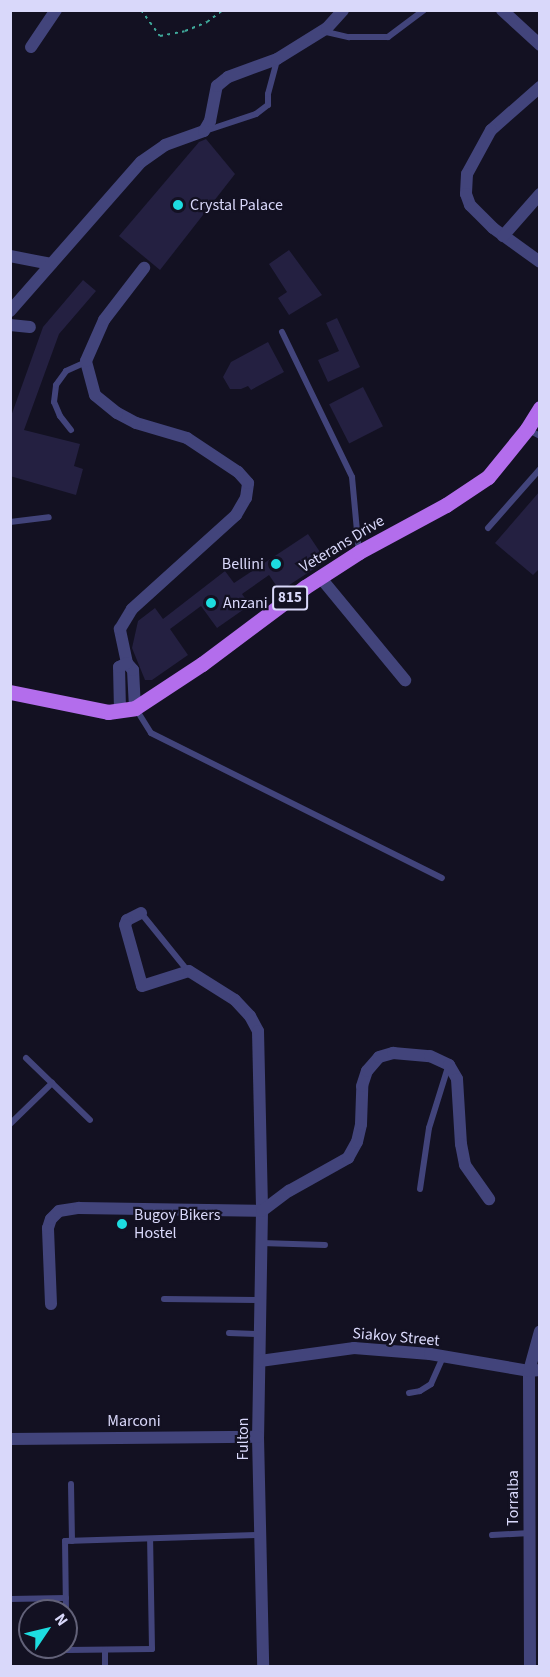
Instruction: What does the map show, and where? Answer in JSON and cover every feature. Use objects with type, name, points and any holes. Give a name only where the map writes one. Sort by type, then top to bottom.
[{"type":"main road","name":"Veterans Drive","points":[[128,709],[202,664],[320,577],[359,552],[446,505],[488,477],[533,433],[540,408]]},
{"type":"main road","points":[[10,692],[108,712],[128,709]]},
{"type":"street","points":[[31,47],[56,10]]},
{"type":"street","points":[[10,311],[141,162],[165,146],[204,131],[210,121],[217,86],[228,77],[277,59],[322,31],[343,10]]},
{"type":"street","points":[[502,10],[540,45]]},
{"type":"street","points":[[540,87],[491,130],[467,174],[467,200],[503,236],[540,262]]},
{"type":"street","points":[[503,236],[540,194]]},
{"type":"street","points":[[10,256],[51,264]]},
{"type":"street","points":[[128,709],[119,667],[127,663],[120,629],[132,609],[236,515],[246,498],[248,483],[238,472],[187,438],[136,423],[117,414],[95,394],[86,361],[104,320],[144,268]]},
{"type":"street","points":[[10,325],[30,327]]},
{"type":"street","points":[[320,577],[405,680]]},
{"type":"street","points":[[141,913],[127,920],[125,925],[142,986],[189,971]]},
{"type":"street","name":"Fulton","points":[[189,971],[235,1000],[250,1016],[258,1031],[262,1211],[258,1437],[262,1535],[263,1666]]},
{"type":"street","points":[[51,1304],[48,1228],[53,1216],[63,1208],[262,1211],[289,1191],[348,1158],[357,1142],[361,1124],[362,1086],[367,1071],[379,1057],[393,1053],[430,1056],[449,1065],[457,1079],[460,1144],[465,1166],[489,1200]]},
{"type":"street","name":"Torralba","points":[[530,1666],[530,1533],[534,1371],[540,1331]]},
{"type":"street","name":"Siakoy Street","points":[[260,1361],[354,1348],[430,1354],[443,1358],[534,1371]]},
{"type":"street","name":"Marconi","points":[[10,1439],[258,1437]]},
{"type":"lane","points":[[322,31],[349,37],[388,38],[424,10]]},
{"type":"lane","points":[[204,131],[256,114],[268,105],[268,94],[277,59]]},
{"type":"lane","points":[[282,332],[352,477],[359,552]]},
{"type":"lane","points":[[71,430],[60,416],[54,402],[56,385],[66,370],[86,361]]},
{"type":"lane","points":[[488,528],[540,469]]},
{"type":"lane","points":[[10,522],[49,517]]},
{"type":"lane","points":[[128,709],[150,733],[442,878]]},
{"type":"lane","points":[[141,913],[189,971]]},
{"type":"lane","points":[[26,1058],[90,1120]]},
{"type":"lane","points":[[420,1189],[429,1128],[449,1065]]},
{"type":"lane","points":[[10,1124],[52,1083]]},
{"type":"lane","points":[[261,1243],[325,1245]]},
{"type":"lane","points":[[164,1299],[259,1300]]},
{"type":"lane","points":[[229,1334],[260,1334]]},
{"type":"lane","points":[[409,1393],[420,1391],[431,1384],[443,1358]]},
{"type":"lane","points":[[71,1484],[72,1540]]},
{"type":"lane","points":[[492,1535],[530,1533]]},
{"type":"lane","points":[[10,1599],[66,1598],[65,1541],[262,1535]]},
{"type":"lane","points":[[78,1650],[152,1649],[150,1539]]},
{"type":"lane","points":[[105,1650],[105,1666]]},
{"type":"path","points":[[141,10],[160,36],[185,31],[207,22],[223,10]]},
{"type":"building","name":"Crystal Palace","points":[[206,139],[235,174],[160,270],[119,236],[199,142]]},
{"type":"building","points":[[289,250],[322,295],[289,315],[278,298],[287,292],[269,264]]},
{"type":"building","points":[[83,280],[96,291],[59,334],[24,430],[80,444],[74,466],[83,469],[76,495],[10,476],[10,419],[43,327]]},
{"type":"building","points":[[337,318],[360,367],[328,382],[318,360],[339,351],[326,323]]},
{"type":"building","points":[[268,342],[284,372],[251,390],[248,386],[241,389],[230,389],[223,377],[231,362]]},
{"type":"building","points":[[363,387],[383,426],[349,443],[329,404]]},
{"type":"building","points":[[540,491],[540,568],[533,575],[495,543]]},
{"type":"building","points":[[308,534],[326,561],[280,591],[269,575],[242,594],[250,605],[217,628],[201,606],[170,629],[188,655],[152,680],[145,680],[132,648],[138,621],[155,608],[163,619],[225,571],[234,583]]},
{"type":"place","name":"Crystal Palace","points":[[178,205]]},
{"type":"place","name":"Bellini","points":[[276,564]]},
{"type":"place","name":"Anzani","points":[[211,603]]},
{"type":"place","name":"Bugoy Bikers Hostel","points":[[122,1224]]}]
